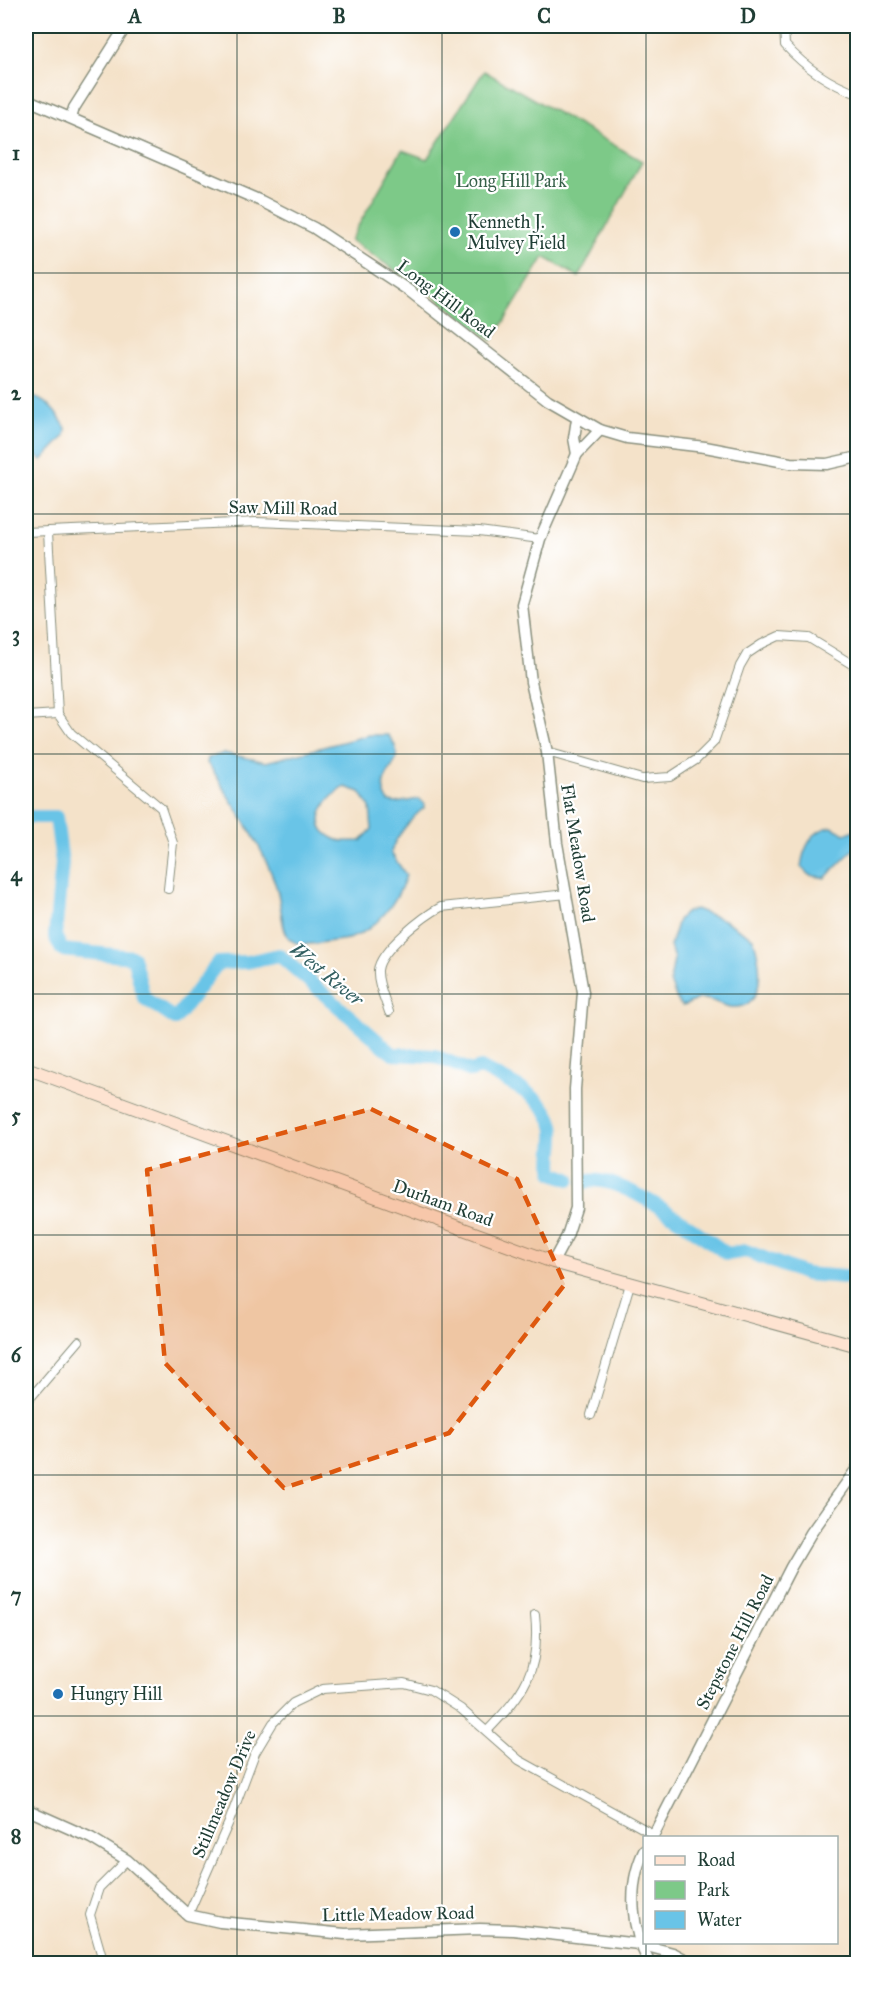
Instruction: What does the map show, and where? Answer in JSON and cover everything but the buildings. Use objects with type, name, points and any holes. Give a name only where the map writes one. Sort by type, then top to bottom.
[{"type":"main road","name":"Durham Road","points":[[26,1068],[553,1262],[858,1346]]},
{"type":"street","points":[[71,118],[74,108],[126,26]]},
{"type":"street","points":[[784,26],[785,45],[801,62],[841,88],[858,94]]},
{"type":"street","name":"Long Hill Road","points":[[26,99],[261,201],[314,228],[408,290],[548,400],[577,419],[600,430],[627,438],[723,450],[790,462],[827,464],[858,457]]},
{"type":"street","name":"Flat Meadow Road","points":[[576,454],[574,438],[577,419]]},
{"type":"street","name":"Flat Meadow Road","points":[[553,1262],[573,1222],[577,1197],[575,1089],[583,992],[547,752],[531,682],[522,604],[540,539],[576,454],[600,430]]},
{"type":"street","name":"Saw Mill Road","points":[[26,532],[257,522],[479,531],[540,539]]},
{"type":"street","points":[[48,532],[58,714],[71,733],[161,808],[173,843],[168,889]]},
{"type":"street","points":[[547,752],[642,780],[670,777],[696,760],[714,742],[740,666],[747,654],[762,644],[779,636],[809,638],[858,668]]},
{"type":"street","points":[[26,716],[58,714]]},
{"type":"street","points":[[389,1011],[379,980],[379,963],[396,943],[430,913],[441,907],[567,894]]},
{"type":"street","points":[[591,1415],[630,1284]]},
{"type":"street","points":[[26,1403],[80,1341]]},
{"type":"street","name":"Stepstone Hill Road","points":[[652,1836],[791,1567],[811,1533],[858,1467]]},
{"type":"street","points":[[486,1731],[525,1688],[537,1650],[535,1615]]},
{"type":"street","name":"Stillmeadow Drive","points":[[188,1915],[229,1822],[255,1753],[273,1723],[293,1703],[322,1689],[404,1683],[431,1690],[461,1709],[519,1760],[652,1836]]},
{"type":"street","name":"Little Meadow Road","points":[[27,1812],[91,1838],[127,1860],[188,1915],[220,1922],[345,1935],[480,1929],[639,1944],[673,1953],[693,1964]]},
{"type":"street","points":[[643,1855],[636,1867],[632,1887],[639,1944],[650,1964]]},
{"type":"street","points":[[104,1964],[90,1915],[99,1887],[127,1860]]},
{"type":"highlighted area","points":[[371,1109],[517,1179],[565,1284],[449,1433],[284,1488],[165,1363],[147,1170]]},
{"type":"green space","name":"Long Hill Park","points":[[484,71],[642,161],[579,277],[544,257],[492,341],[438,299],[350,240],[402,150],[427,159]]},
{"type":"water","points":[[26,395],[39,399],[49,406],[66,428],[65,436],[42,460],[26,451]]},
{"type":"water","points":[[369,735],[388,735],[395,746],[397,755],[384,783],[384,792],[389,802],[419,799],[424,803],[424,808],[404,829],[391,853],[406,875],[398,895],[378,921],[360,934],[343,940],[303,944],[292,941],[286,934],[278,891],[268,864],[246,824],[207,763],[208,758],[224,753],[266,762]],"holes":[[[345,787],[360,792],[370,807],[372,829],[361,841],[336,840],[325,832],[321,825],[322,811],[326,803]]]},
{"type":"water","points":[[832,827],[845,834],[857,829],[857,846],[825,878],[809,875],[801,867],[806,847],[819,831]]},
{"type":"water","points":[[695,909],[724,920],[753,938],[758,959],[759,983],[751,1001],[743,1006],[731,1007],[703,999],[682,1006],[678,1002],[670,982],[674,959],[670,946],[678,920],[685,913]]},
{"type":"waterway","name":"West River","points":[[26,817],[56,817],[62,863],[55,936],[62,950],[133,957],[144,998],[175,1019],[218,963],[247,962],[279,955],[393,1054],[435,1056],[471,1071],[481,1068],[515,1085],[536,1099],[551,1118],[554,1130],[553,1173],[569,1179]]},
{"type":"waterway","name":"West River","points":[[585,1182],[599,1181],[637,1194],[679,1219],[727,1254],[746,1251],[805,1274],[858,1278]]},
{"type":"place","name":"Kenneth J. Mulvey Field","points":[[455,232]]},
{"type":"place","name":"Hungry Hill","points":[[58,1694]]}]
